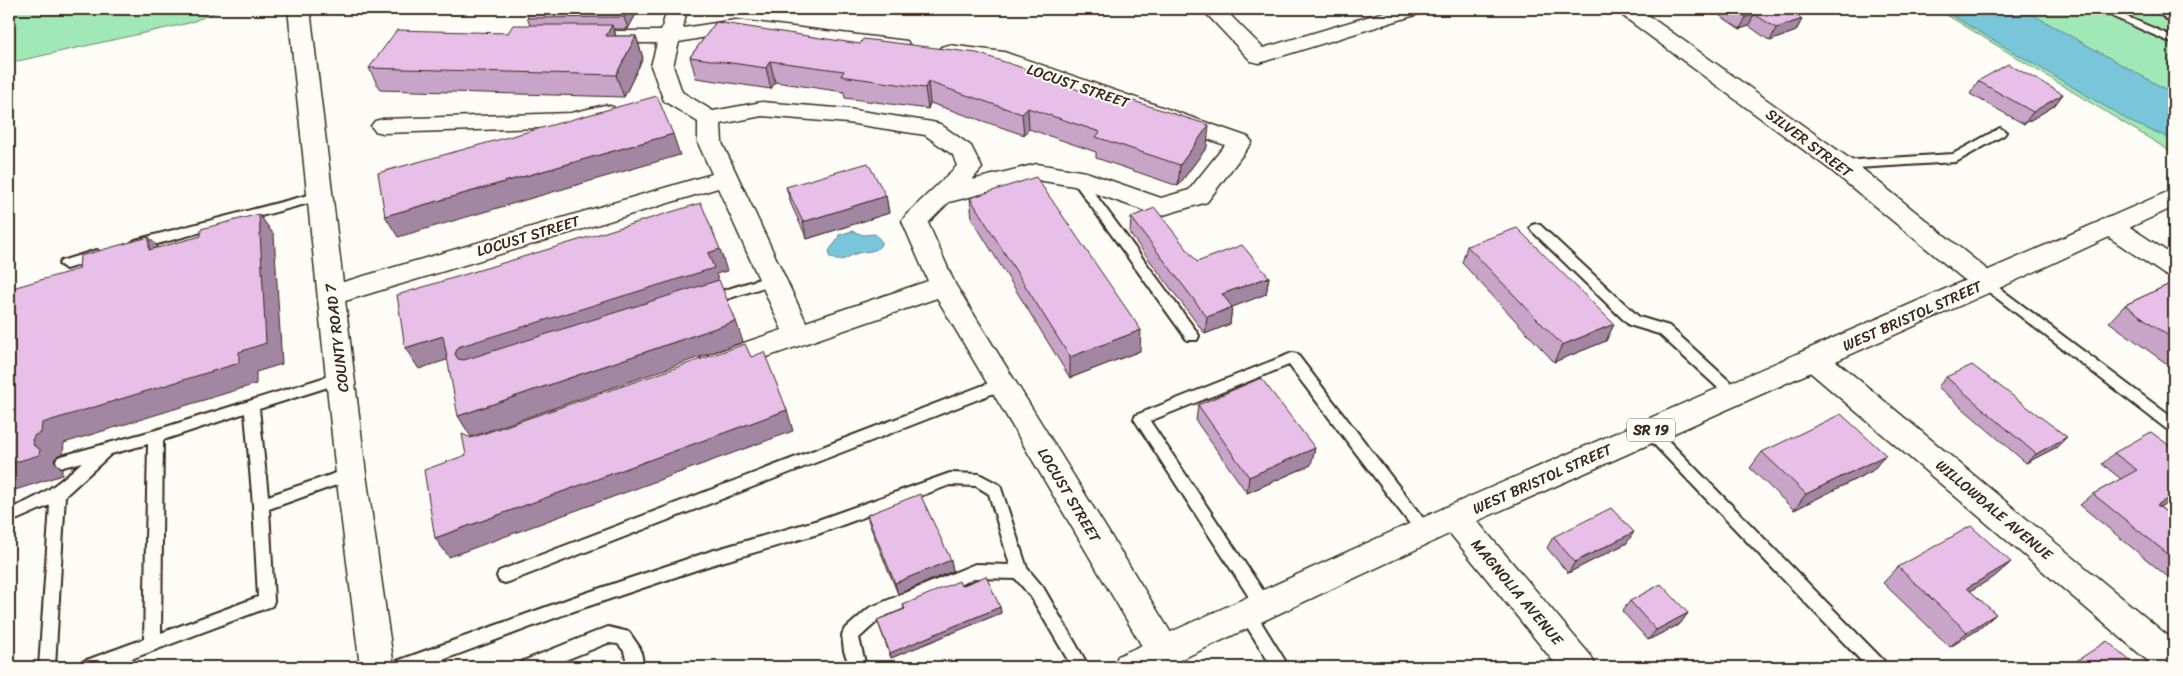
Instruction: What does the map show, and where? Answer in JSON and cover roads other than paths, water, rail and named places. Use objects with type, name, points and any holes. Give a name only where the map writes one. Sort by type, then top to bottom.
[{"type":"street","name":"COUNTY ROAD 7","points":[[299,9],[342,377],[351,474],[377,667]]},
{"type":"street","points":[[677,9],[668,37],[662,66],[663,98],[709,119],[710,143],[798,335]]},
{"type":"street","points":[[1212,9],[1259,56],[1415,9]]},
{"type":"street","name":"SILVER STREET","points":[[1626,9],[1841,166],[1986,283]]},
{"type":"street","name":"LOCUST STREET","points":[[579,37],[668,37],[735,26],[996,57],[1240,142],[1198,196],[1160,207],[1077,178],[1037,172],[941,196]]},
{"type":"street","points":[[383,126],[571,120],[626,107]]},
{"type":"street","name":"LOCUST STREET","points":[[709,119],[762,109],[848,116],[932,129],[963,151],[970,168],[915,221],[943,286],[1164,652]]},
{"type":"street","name":"LOCUST STREET","points":[[332,295],[725,178]]},
{"type":"street","name":"WEST BRISTOL STREET","points":[[1130,667],[1456,517],[1986,283],[2174,197]]},
{"type":"street","points":[[2110,226],[2174,268]]},
{"type":"street","points":[[687,373],[943,286]]},
{"type":"street","name":"WILLOWDALE AVENUE","points":[[1814,359],[2174,662]]},
{"type":"street","name":"MAGNOLIA AVENUE","points":[[1456,517],[1579,667]]},
{"type":"lane","points":[[2101,9],[2174,41]]},
{"type":"lane","points":[[2157,9],[2174,21]]},
{"type":"lane","points":[[1841,166],[1956,158],[2000,132]]},
{"type":"lane","points":[[1077,178],[1192,336]]},
{"type":"lane","points":[[66,264],[320,196]]},
{"type":"lane","points":[[1536,228],[1634,321],[1664,330],[1734,394]]},
{"type":"lane","points":[[698,303],[772,280]]},
{"type":"lane","points":[[1986,283],[2174,428]]},
{"type":"lane","points":[[1281,667],[1255,610],[1141,419],[1292,358],[1425,531]]},
{"type":"lane","points":[[63,461],[156,436],[342,377]]},
{"type":"lane","points":[[505,576],[1002,384]]},
{"type":"lane","points":[[90,667],[266,601],[261,505],[252,406]]},
{"type":"lane","points":[[1650,431],[1878,667]]},
{"type":"lane","points":[[152,644],[156,436]]},
{"type":"lane","points":[[9,516],[33,507],[58,493],[106,449]]},
{"type":"lane","points":[[261,505],[351,474]]},
{"type":"lane","points":[[403,667],[581,602],[711,558],[818,527],[950,479],[979,480],[995,490],[1020,572],[1037,592],[1081,667]]},
{"type":"lane","points":[[47,667],[58,493]]},
{"type":"lane","points":[[858,667],[852,651],[850,635],[875,613],[976,571],[1020,572]]},
{"type":"lane","points":[[529,667],[608,635],[623,637],[632,648],[636,667]]},
{"type":"water","points":[[1941,9],[2029,9],[2035,16],[2174,94],[2174,142],[2133,123]]},
{"type":"water","points":[[852,231],[863,235],[875,234],[882,242],[875,250],[854,254],[844,259],[837,260],[829,256],[830,250],[839,235]]}]
